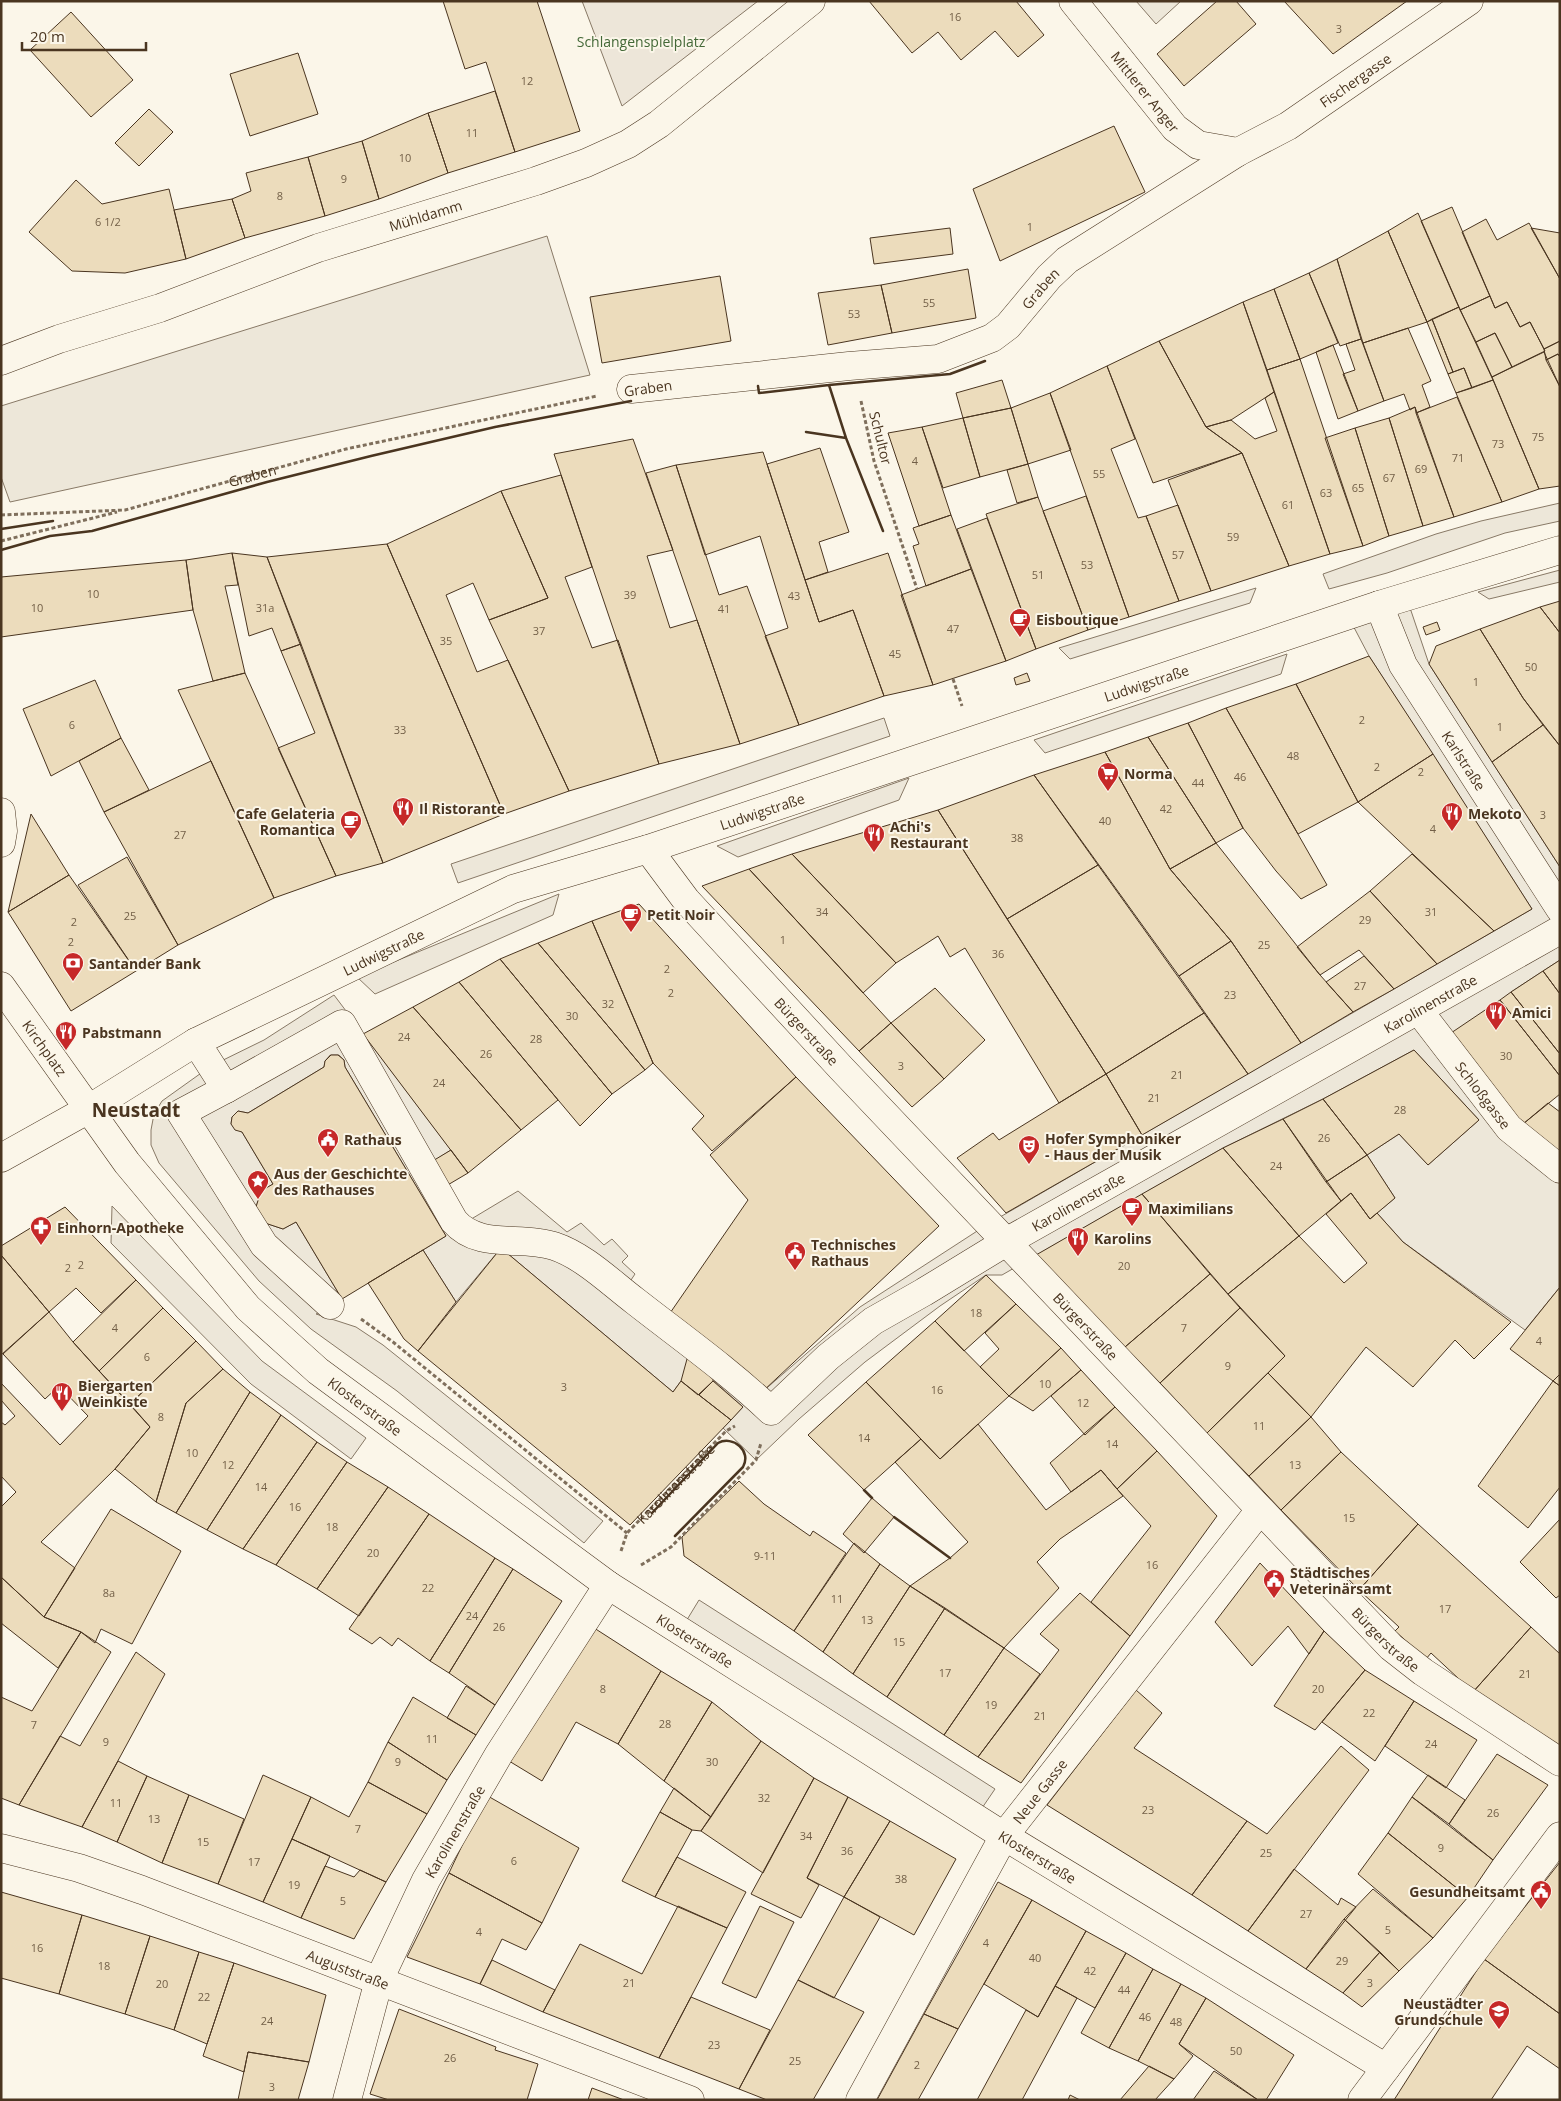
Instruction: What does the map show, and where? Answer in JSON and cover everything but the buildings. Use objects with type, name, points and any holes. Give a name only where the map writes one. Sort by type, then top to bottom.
[{"type":"street","name":"Mühldamm","points":[[1,361],[59,339],[160,308],[318,248],[536,181],[586,163],[628,144],[659,124],[811,1]]},
{"type":"street","name":"Mittlerer Anger","points":[[1072,1],[1175,128],[1198,145],[1238,152]]},
{"type":"street","name":"Fischergasse","points":[[1238,152],[1288,126],[1469,1]]},
{"type":"street","name":"Graben","points":[[631,389],[849,366],[938,359],[992,338],[1008,326],[1049,277],[1067,260],[1238,152]]},
{"type":"street","name":"Ludwigstraße","points":[[1,1158],[87,1110],[196,1042],[513,889],[648,849],[1379,605],[1560,550]]},
{"type":"street","name":"Karlstraße","points":[[1379,605],[1403,665],[1560,909]]},
{"type":"street","points":[[1,812],[3,831],[1,843]]},
{"type":"street","name":"Bürgerstraße","points":[[648,849],[693,907],[1006,1242],[1391,1646],[1423,1672],[1560,1762]]},
{"type":"street","name":"Karolinenstraße","points":[[770,1411],[828,1357],[873,1321],[1006,1242],[1560,930]]},
{"type":"street","name":"Kirchplatz","points":[[1,986],[87,1110]]},
{"type":"street","name":"Schloßgasse","points":[[1418,1011],[1509,1128],[1560,1169]]},
{"type":"street","points":[[330,1305],[264,1245],[181,1114],[342,1024],[454,1221],[461,1230],[478,1238],[526,1241],[553,1246],[570,1254],[594,1270],[723,1369],[770,1411]]},
{"type":"street","points":[[196,1042],[226,1089]]},
{"type":"street","name":"Klosterstraße","points":[[87,1110],[127,1164],[248,1308],[318,1371],[608,1585],[1004,1836],[1386,2068]]},
{"type":"street","name":"Neue Gasse","points":[[860,2100],[1004,1836],[1260,1510]]},
{"type":"street","name":"Karolinenstraße","points":[[347,2100],[379,1980],[426,1880],[484,1779],[608,1585]]},
{"type":"street","points":[[1362,2100],[1560,1836]]},
{"type":"street","name":"Auguststraße","points":[[1,1848],[79,1868],[142,1890],[690,2100]]},
{"type":"path","name":"Graben","points":[[1,515],[124,510],[346,449],[631,389]]},
{"type":"path","name":"Schultor","points":[[870,399],[860,401],[874,461],[918,589]]},
{"type":"path","points":[[1,541],[124,510]]},
{"type":"path","points":[[330,1305],[362,1319],[394,1342],[627,1533]]},
{"type":"path","points":[[608,1585],[671,1547],[756,1460],[770,1411]]},
{"type":"path","name":"Karolinenstraße","points":[[608,1585],[627,1533],[726,1430],[770,1411]]},
{"type":"green space","name":"Schlangenspielplatz","points":[[582,1],[758,1],[622,106]]},
{"type":"shaded area","points":[[1136,1],[1181,1],[1156,24]]},
{"type":"shaded area","points":[[547,236],[590,375],[10,502],[1,477],[1,406]]},
{"type":"shaded area","points":[[1560,503],[1560,521],[1505,533],[1387,573],[1329,589],[1323,574],[1436,534],[1481,521]]},
{"type":"shaded area","points":[[1560,570],[1560,582],[1489,599],[1478,592]]},
{"type":"shaded area","points":[[1256,588],[1250,603],[1070,659],[1059,648]]},
{"type":"shaded area","points":[[1406,596],[1429,664],[1560,867],[1560,960],[1511,992],[1560,1153],[1560,1287],[1525,1330],[1403,1242],[1377,1213],[1395,1198],[1367,1155],[1399,1134],[1428,1165],[1479,1120],[1414,1050],[1323,1099],[1223,1148],[1002,1275],[986,1275],[940,1306],[865,1362],[799,1419],[756,1460],[723,1428],[743,1407],[714,1381],[699,1395],[681,1381],[673,1392],[501,1248],[456,1302],[423,1250],[446,1236],[345,1067],[344,1060],[339,1055],[330,1055],[325,1061],[324,1067],[248,1113],[238,1111],[232,1117],[231,1124],[242,1132],[273,1184],[261,1191],[256,1207],[265,1223],[283,1229],[296,1222],[342,1299],[316,1314],[356,1327],[383,1345],[603,1521],[584,1543],[397,1391],[311,1329],[259,1281],[159,1163],[151,1145],[151,1130],[154,1114],[162,1101],[211,1066],[264,1040],[334,995],[451,1150],[432,1162],[468,1221],[518,1191],[567,1232],[581,1223],[604,1245],[612,1239],[628,1256],[622,1262],[635,1274],[629,1283],[761,1393],[860,1307],[988,1224],[1532,909],[1369,656],[1348,616]]},
{"type":"shaded area","points":[[1287,654],[1281,674],[1045,753],[1034,740]]},
{"type":"shaded area","points":[[884,718],[890,736],[458,883],[451,864]]},
{"type":"shaded area","points":[[909,778],[899,800],[738,857],[717,846]]},
{"type":"shaded area","points":[[559,894],[553,915],[375,994],[357,977]]},
{"type":"shaded area","points":[[112,1206],[262,1361],[366,1438],[351,1459],[251,1384],[111,1243]]},
{"type":"shaded area","points":[[699,1600],[995,1789],[980,1811],[685,1623]]},
{"type":"wall","points":[[883,531],[846,438],[829,385],[950,374],[985,361]]},
{"type":"wall","points":[[758,386],[759,393],[829,385]]},
{"type":"wall","points":[[1,550],[50,536],[92,531],[267,482],[371,456],[495,427],[631,401]]},
{"type":"wall","points":[[806,432],[846,438]]},
{"type":"wall","points":[[1,529],[53,521]]},
{"type":"wall","points":[[652,1513],[718,1443],[730,1441],[739,1446],[745,1455],[743,1467],[675,1536]]},
{"type":"wall","points":[[864,1490],[872,1498]]},
{"type":"wall","points":[[894,1517],[950,1558]]},
{"type":"place","name":"Eisboutique","points":[[1020,638]]},
{"type":"place","name":"Norma","points":[[1108,792]]},
{"type":"place","name":"Il Ristorante","points":[[403,827]]},
{"type":"place","name":"Mekoto","points":[[1452,832]]},
{"type":"place","name":"Cafe Gelateria Romantica","points":[[351,840]]},
{"type":"place","name":"Achi's Restaurant","points":[[874,853]]},
{"type":"place","name":"Petit Noir","points":[[631,933]]},
{"type":"place","name":"Santander Bank","points":[[73,982]]},
{"type":"place","name":"Amici","points":[[1496,1031]]},
{"type":"place","name":"Pabstmann","points":[[66,1051]]},
{"type":"place","name":"Rathaus","points":[[328,1158]]},
{"type":"place","name":"Hofer Symphoniker - Haus der Musik","points":[[1029,1165]]},
{"type":"place","name":"Aus der Geschichte des Rathauses","points":[[258,1200]]},
{"type":"place","name":"Maximilians","points":[[1132,1227]]},
{"type":"place","name":"Einhorn-Apotheke","points":[[41,1246]]},
{"type":"place","name":"Karolins","points":[[1078,1257]]},
{"type":"place","name":"Technisches Rathaus","points":[[795,1271]]},
{"type":"place","name":"Biergarten Weinkiste","points":[[62,1412]]},
{"type":"place","name":"Städtisches Veterinärsamt","points":[[1274,1599]]},
{"type":"place","name":"Gesundheitsamt","points":[[1541,1910]]},
{"type":"place","name":"Neustädter Grundschule","points":[[1499,2030]]},
{"type":"district","name":"Neustadt","points":[[136,1110]]}]
